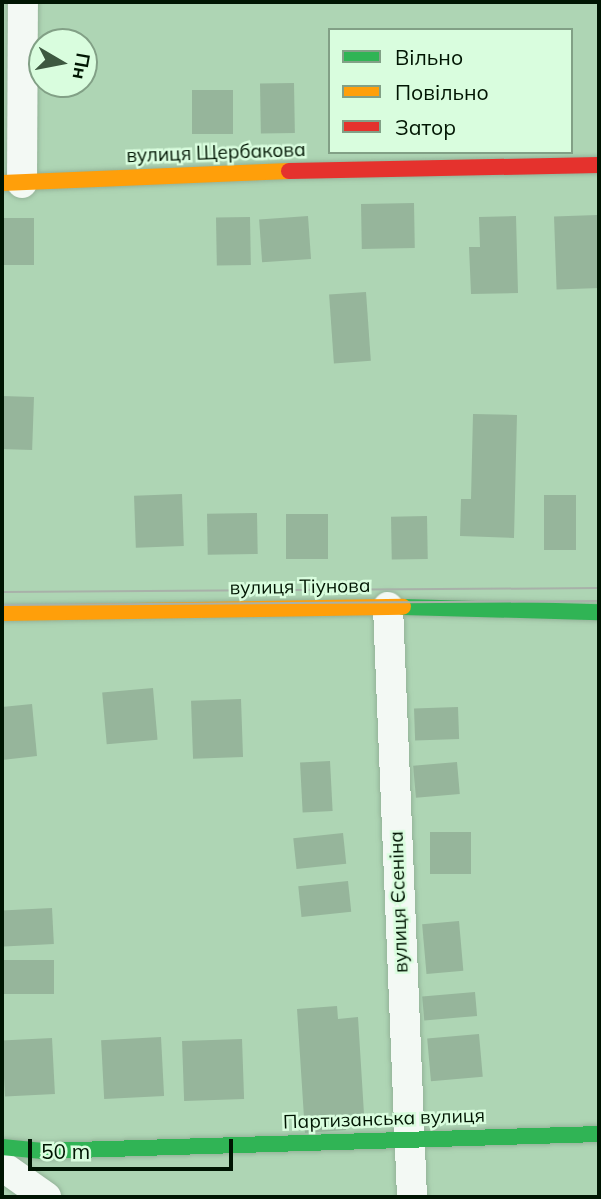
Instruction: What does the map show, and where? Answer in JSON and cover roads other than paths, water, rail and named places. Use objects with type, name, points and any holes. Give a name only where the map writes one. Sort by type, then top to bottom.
[{"type":"street","points":[[12,183],[23,2]]},
{"type":"street","name":"вулиця Щербакова","points":[[12,183],[268,171],[599,165]]},
{"type":"street","name":"вулиця Тіунова","points":[[2,613],[388,607],[599,612]]},
{"type":"street","name":"вулиця Єсеніна","points":[[388,607],[412,1197]]},
{"type":"street","name":"Партизанська вулиця","points":[[2,1147],[43,1151],[599,1134]]},
{"type":"street","points":[[2,1166],[46,1197]]},
{"type":"tram line","points":[[2,592],[599,588]]},
{"type":"tram line","points":[[2,605],[599,601]]}]
